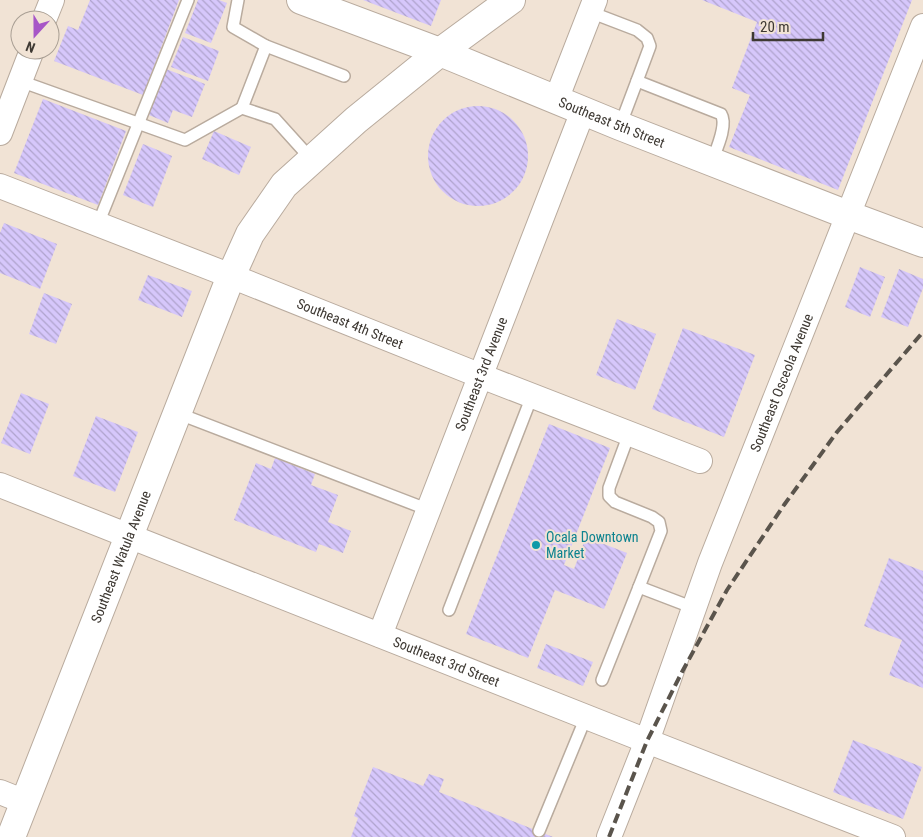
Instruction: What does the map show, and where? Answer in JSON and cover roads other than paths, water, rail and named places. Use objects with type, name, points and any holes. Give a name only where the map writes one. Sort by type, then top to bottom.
[{"type":"street","name":"Southeast 5th Street","points":[[301,0],[440,52],[620,126],[923,243]]},
{"type":"street","points":[[231,276],[250,234],[284,185],[356,120],[440,52],[511,0]]},
{"type":"street","points":[[556,100],[593,6]]},
{"type":"street","name":"Southeast Osceola Avenue","points":[[609,837],[647,741],[710,563],[923,26]]},
{"type":"street","points":[[0,133],[28,60]]},
{"type":"street","name":"Southeast 3rd Avenue","points":[[380,636],[583,111]]},
{"type":"street","name":"Southeast 4th Street","points":[[0,186],[700,461]]},
{"type":"street","name":"Southeast Watula Avenue","points":[[11,837],[231,276]]},
{"type":"street","name":"Southeast 3rd Street","points":[[0,485],[893,837]]},
{"type":"street","points":[[0,792],[25,802]]},
{"type":"lane","points":[[98,224],[188,0]]},
{"type":"lane","points":[[238,0],[233,27],[266,46],[344,76]]},
{"type":"lane","points":[[593,6],[637,30],[647,38],[650,46],[620,126]]},
{"type":"lane","points":[[20,82],[185,140],[242,108],[266,46]]},
{"type":"lane","points":[[637,82],[721,114],[724,118],[722,132],[712,161]]},
{"type":"lane","points":[[242,108],[275,119],[312,160]]},
{"type":"lane","points":[[449,610],[532,396]]},
{"type":"lane","points":[[177,413],[429,510]]},
{"type":"lane","points":[[602,680],[660,530],[659,522],[652,517],[615,502],[609,496],[609,488],[629,434]]},
{"type":"lane","points":[[639,587],[694,608]]},
{"type":"lane","points":[[539,831],[586,717]]},
{"type":"railway","points":[[609,837],[647,741],[727,590],[784,505],[837,432],[923,332]]},
{"type":"place","name":"Ocala Downtown Market","points":[[536,545]]}]
